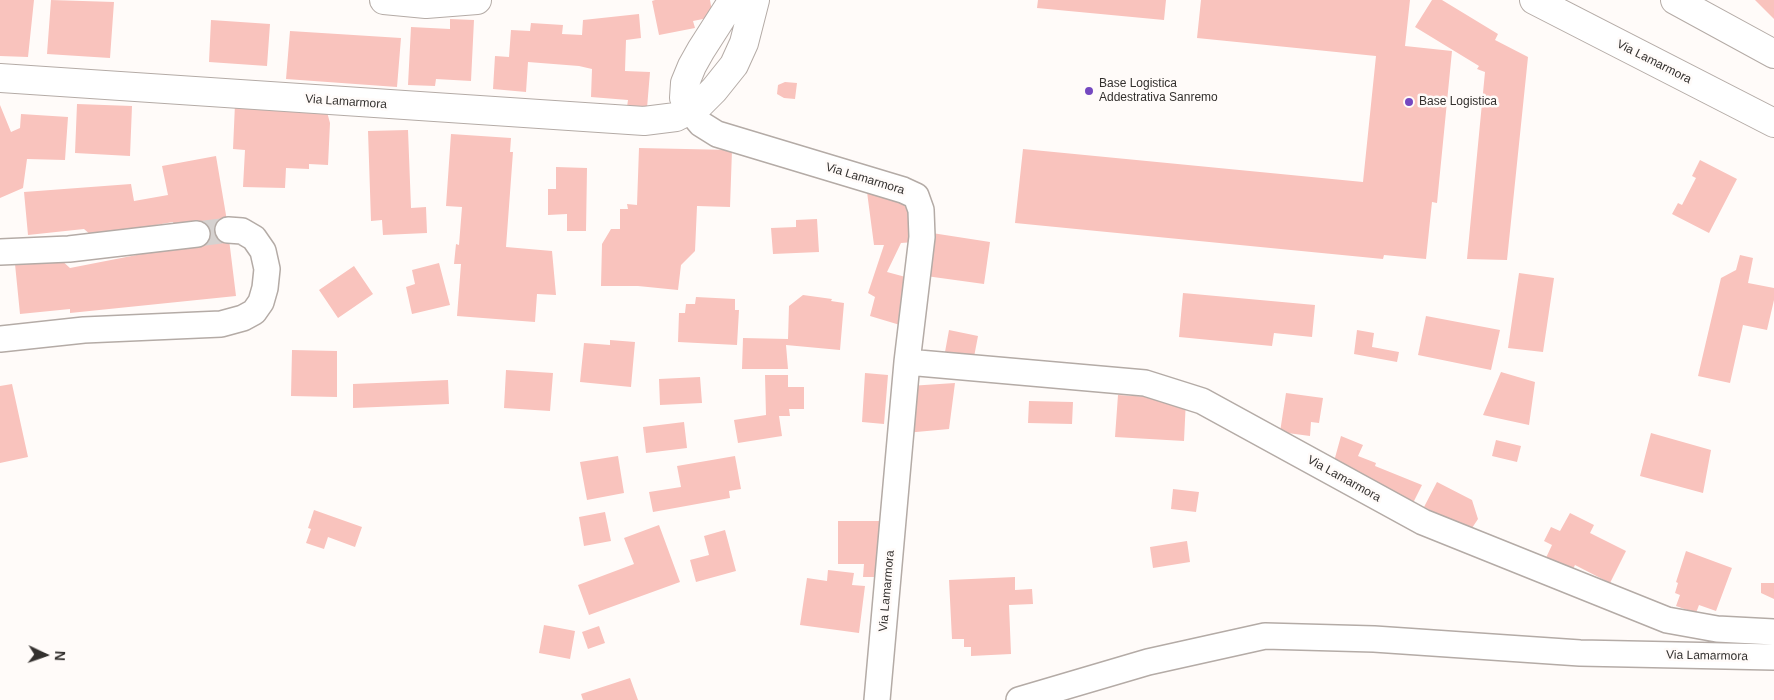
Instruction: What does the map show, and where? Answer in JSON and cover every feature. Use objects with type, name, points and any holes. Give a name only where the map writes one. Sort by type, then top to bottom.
[{"type":"main road","points":[[384,0],[426,4],[477,0]]},
{"type":"main road","points":[[690,111],[684,98],[685,83],[696,58],[733,0]]},
{"type":"main road","name":"Via Lamarmora","points":[[0,78],[644,121],[676,117],[690,111],[714,90],[734,65],[744,43],[755,0]]},
{"type":"main road","name":"Via Lamarmora","points":[[1534,0],[1774,124]]},
{"type":"main road","points":[[1675,0],[1774,54]]},
{"type":"street","name":"Via Lamarmora","points":[[690,111],[701,124],[717,134],[903,190],[916,196],[922,210],[922,237],[907,362],[877,700]]},
{"type":"street","points":[[0,339],[84,330],[221,324],[243,318],[254,312],[261,302],[267,269],[263,251],[254,238],[242,231],[228,230]]},
{"type":"street","points":[[0,252],[69,249],[197,234]]},
{"type":"street","name":"Via Lamarmora","points":[[907,362],[1145,383],[1202,401],[1424,522],[1668,620],[1717,629],[1774,632]]},
{"type":"street","name":"Via Lamarmora","points":[[1019,700],[1148,662],[1265,636],[1374,639],[1580,653],[1774,657]]},
{"type":"building","points":[[0,0],[34,0],[28,57],[0,56]]},
{"type":"building","points":[[51,0],[114,2],[110,58],[47,54]]},
{"type":"building","points":[[710,0],[713,17],[693,21],[695,28],[659,35],[652,1]]},
{"type":"building","points":[[1038,0],[1166,0],[1164,20],[1037,8]]},
{"type":"building","name":"Base Logistica","points":[[1201,0],[1410,0],[1405,46],[1452,51],[1437,203],[1432,202],[1426,259],[1384,255],[1383,259],[1015,223],[1023,149],[1363,182],[1376,56],[1197,38]]},
{"type":"building","points":[[1432,0],[1442,0],[1498,34],[1495,40],[1528,57],[1507,260],[1467,259],[1485,72],[1477,69],[1479,66],[1415,27]]},
{"type":"building","points":[[1755,0],[1774,0],[1774,19]]},
{"type":"building","points":[[639,14],[641,38],[626,40],[625,71],[650,72],[647,108],[627,107],[628,100],[591,97],[592,69],[579,66],[528,62],[526,92],[493,89],[495,56],[509,57],[511,30],[530,31],[531,23],[563,25],[562,34],[582,35],[583,20]]},
{"type":"building","points":[[450,19],[474,20],[471,81],[436,79],[435,86],[408,85],[411,27],[450,29]]},
{"type":"building","points":[[211,20],[270,24],[267,66],[209,62]]},
{"type":"building","points":[[290,31],[401,38],[397,87],[286,79]]},
{"type":"building","points":[[785,82],[797,83],[795,99],[784,98],[777,94],[778,85]]},
{"type":"building","points":[[77,104],[132,106],[130,156],[75,153]]},
{"type":"building","points":[[235,104],[327,112],[330,123],[328,165],[309,164],[309,169],[286,168],[285,188],[243,187],[245,150],[233,149]]},
{"type":"building","points":[[0,105],[11,132],[20,128],[21,114],[68,117],[65,160],[27,159],[23,188],[0,198]]},
{"type":"building","points":[[408,130],[411,208],[426,207],[427,233],[383,235],[382,220],[371,221],[368,131]]},
{"type":"building","points":[[451,134],[511,138],[510,152],[513,152],[506,247],[552,251],[556,295],[537,294],[535,322],[457,316],[461,264],[454,264],[456,244],[459,245],[462,207],[446,206]]},
{"type":"building","points":[[639,148],[732,150],[730,207],[697,206],[695,251],[681,265],[678,290],[638,286],[601,286],[602,244],[611,229],[620,229],[620,209],[628,209],[627,204],[637,205]]},
{"type":"building","points":[[216,156],[226,215],[236,296],[70,313],[70,309],[20,314],[15,264],[60,259],[70,268],[198,243],[174,227],[173,222],[92,236],[84,229],[28,235],[24,192],[131,184],[134,201],[168,195],[162,166]]},
{"type":"building","points":[[1700,160],[1737,179],[1709,233],[1672,214],[1678,203],[1682,205],[1696,178],[1692,176]]},
{"type":"building","points":[[556,167],[587,168],[586,231],[567,231],[567,214],[548,215],[548,189],[556,189]]},
{"type":"building","points":[[867,192],[909,202],[914,242],[901,243],[887,272],[913,279],[900,325],[870,316],[875,297],[868,293],[884,245],[874,245]]},
{"type":"building","points":[[817,219],[819,252],[773,254],[771,228],[796,227],[796,220]]},
{"type":"building","points":[[932,233],[990,242],[984,284],[926,276]]},
{"type":"building","points":[[1740,255],[1753,258],[1748,283],[1774,288],[1774,300],[1767,330],[1743,325],[1730,383],[1698,376],[1721,278],[1736,270]]},
{"type":"building","points":[[439,263],[450,305],[412,314],[406,287],[415,284],[412,270]]},
{"type":"building","points":[[354,266],[373,294],[338,318],[319,290]]},
{"type":"building","points":[[1519,273],[1554,278],[1543,352],[1508,348]]},
{"type":"building","points":[[1183,293],[1315,305],[1312,337],[1274,333],[1272,346],[1179,337]]},
{"type":"building","points":[[803,295],[832,299],[831,301],[844,303],[840,350],[786,345],[788,369],[742,369],[743,338],[788,339],[789,306]]},
{"type":"building","points":[[696,297],[735,299],[735,310],[739,310],[737,345],[678,342],[679,313],[685,313],[686,304],[695,304]]},
{"type":"building","points":[[1426,316],[1500,330],[1491,370],[1418,355]]},
{"type":"building","points":[[949,330],[978,336],[974,357],[945,352]]},
{"type":"building","points":[[1357,330],[1374,333],[1372,347],[1399,352],[1397,362],[1354,354]]},
{"type":"building","points":[[610,340],[635,342],[631,387],[580,382],[584,343],[610,345]]},
{"type":"building","points":[[292,350],[337,351],[337,397],[291,396]]},
{"type":"building","points":[[506,370],[553,373],[550,411],[504,408]]},
{"type":"building","points":[[1501,372],[1535,382],[1529,425],[1483,415]]},
{"type":"building","points":[[865,373],[888,375],[884,424],[862,422]]},
{"type":"building","points":[[765,375],[788,375],[788,387],[804,387],[804,409],[789,409],[790,416],[779,416],[782,436],[738,443],[734,420],[766,415]]},
{"type":"building","points":[[700,377],[702,403],[660,405],[659,379]]},
{"type":"building","points":[[448,380],[449,404],[353,408],[353,384]]},
{"type":"building","points":[[955,383],[949,429],[905,433],[909,386]]},
{"type":"building","points":[[12,384],[28,457],[0,463],[0,386]]},
{"type":"building","points":[[1286,393],[1323,398],[1319,423],[1311,422],[1310,436],[1280,432]]},
{"type":"building","points":[[1118,395],[1186,399],[1184,441],[1115,437]]},
{"type":"building","points":[[1029,401],[1073,402],[1072,424],[1028,423]]},
{"type":"building","points":[[684,422],[687,448],[646,453],[643,427]]},
{"type":"building","points":[[1651,433],[1711,450],[1703,493],[1640,476]]},
{"type":"building","points":[[1341,436],[1363,445],[1358,456],[1376,463],[1375,466],[1422,485],[1411,507],[1333,465]]},
{"type":"building","points":[[1496,440],[1521,446],[1517,462],[1492,456]]},
{"type":"building","points":[[618,456],[624,493],[587,500],[580,462]]},
{"type":"building","points":[[735,456],[741,489],[729,491],[730,498],[653,512],[649,492],[681,487],[677,466]]},
{"type":"building","points":[[1437,482],[1472,500],[1478,519],[1470,531],[1424,507]]},
{"type":"building","points":[[1173,489],[1199,492],[1196,512],[1171,509]]},
{"type":"building","points":[[314,510],[362,527],[355,547],[328,537],[324,549],[306,543],[311,529],[308,528]]},
{"type":"building","points":[[605,512],[611,541],[584,546],[579,517]]},
{"type":"building","points":[[1570,513],[1594,525],[1590,533],[1626,551],[1610,583],[1575,565],[1571,573],[1545,560],[1552,545],[1544,541],[1551,527],[1560,531]]},
{"type":"building","points":[[838,521],[879,521],[879,577],[863,577],[864,564],[838,564]]},
{"type":"building","points":[[659,525],[680,582],[589,615],[578,585],[634,564],[624,538]]},
{"type":"building","points":[[725,530],[736,571],[696,582],[690,560],[709,555],[704,536]]},
{"type":"building","points":[[1187,541],[1190,562],[1153,568],[1150,547]]},
{"type":"building","points":[[1686,551],[1732,568],[1716,611],[1699,605],[1696,613],[1676,606],[1680,595],[1675,593],[1678,583],[1676,582]]},
{"type":"building","points":[[828,570],[854,573],[852,585],[865,586],[859,633],[800,625],[807,578],[827,581]]},
{"type":"building","points":[[1015,577],[1015,590],[1032,589],[1033,604],[1009,605],[1011,654],[971,656],[971,647],[964,647],[964,639],[952,639],[949,580]]},
{"type":"building","points":[[1761,583],[1774,583],[1774,599],[1761,593]]},
{"type":"building","points":[[544,625],[575,631],[570,659],[539,653]]},
{"type":"building","points":[[599,626],[605,643],[588,649],[582,632]]},
{"type":"building","points":[[630,678],[638,700],[583,700],[581,694]]},
{"type":"tunnel","points":[[197,234],[228,230]]},
{"type":"place","name":"Base Logistica Addestrativa Sanremo","points":[[1089,91]]},
{"type":"place","name":"Base Logistica","points":[[1409,102]]}]
